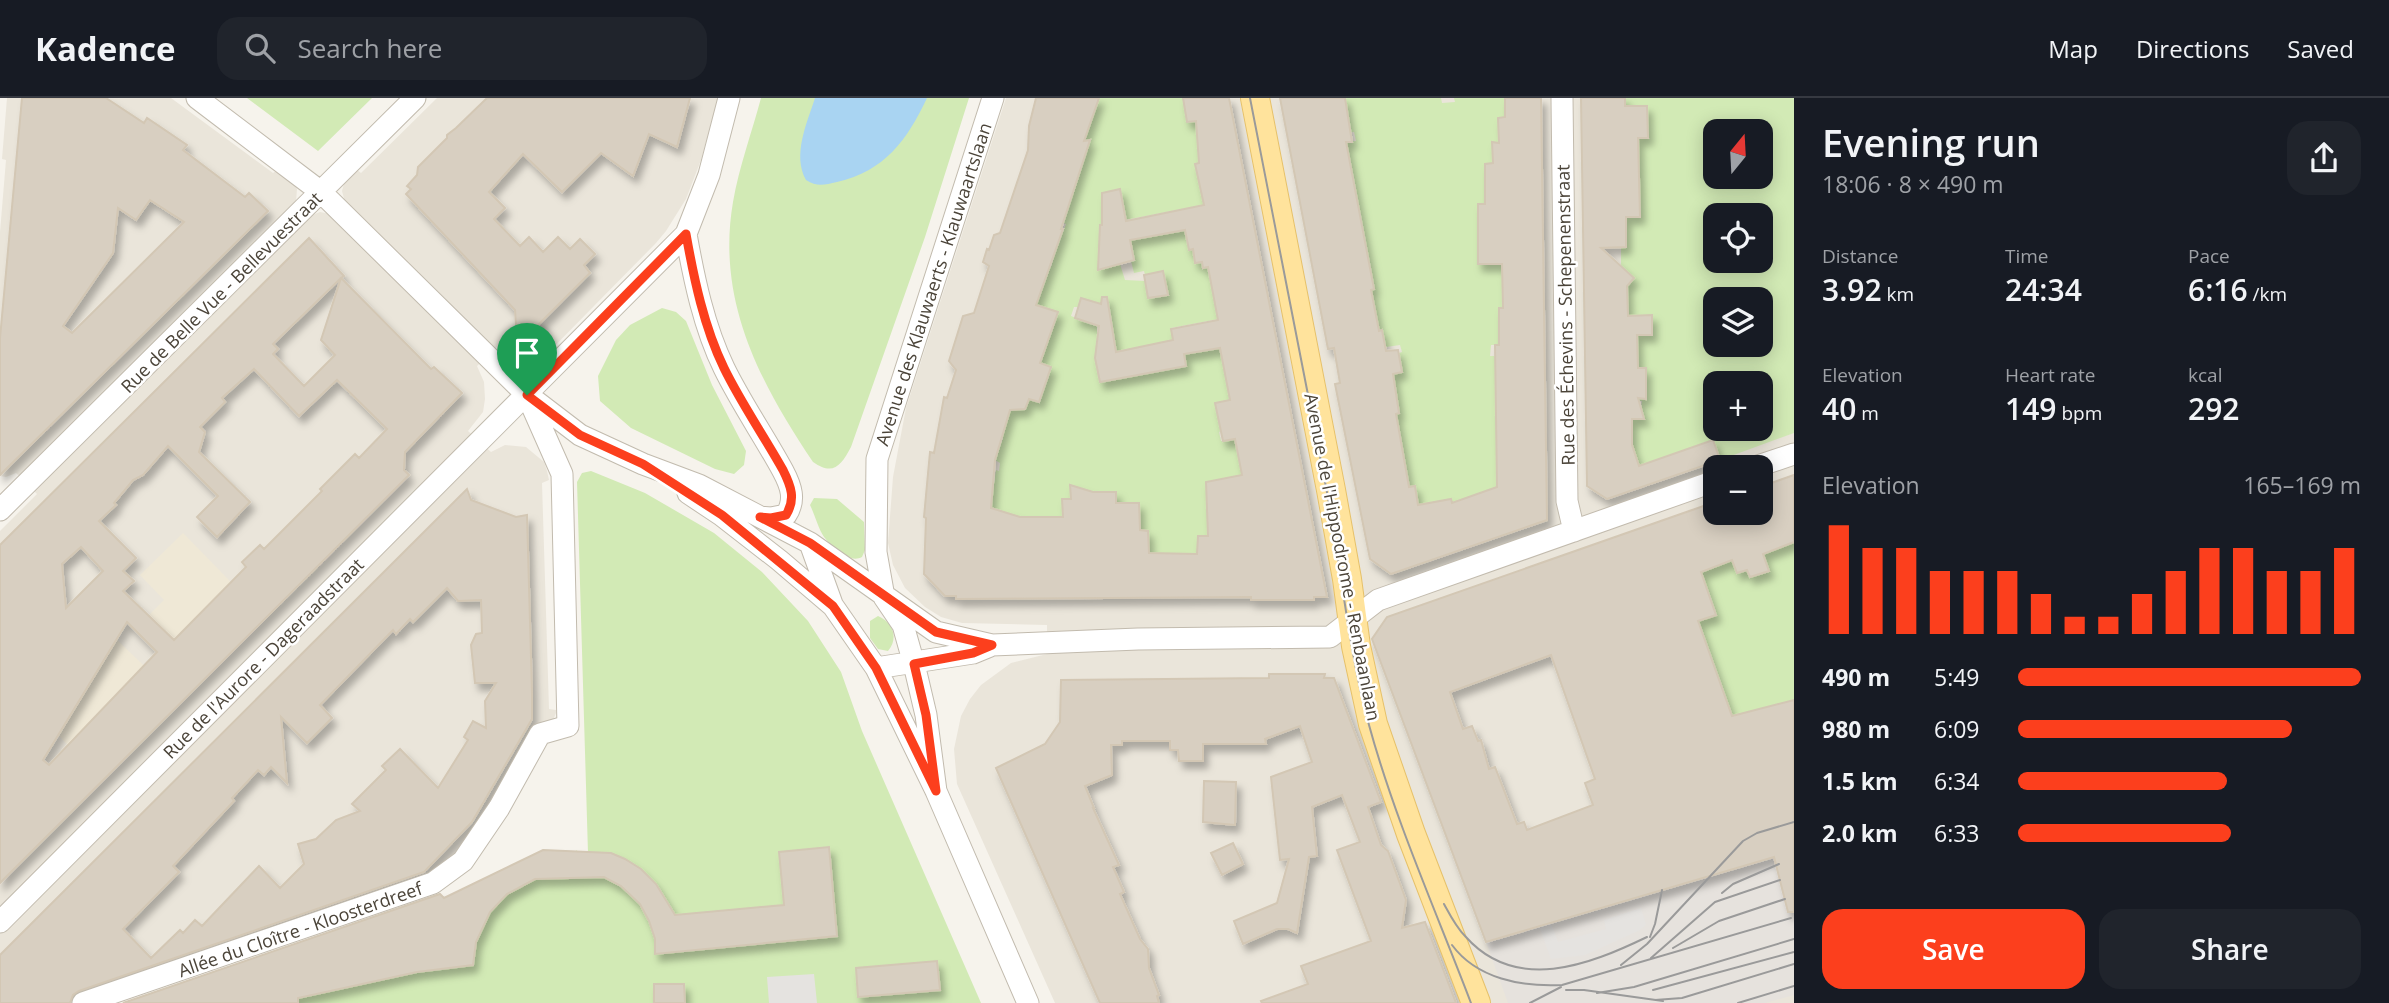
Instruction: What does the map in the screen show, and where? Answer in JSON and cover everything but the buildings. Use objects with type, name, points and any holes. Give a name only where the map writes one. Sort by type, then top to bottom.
[{"type":"main road","name":"Avenue de l'Hippodrome - Renbaanlaan","points":[[1255,98],[1331,490],[1363,681],[1381,751],[1476,1003]]},
{"type":"street","points":[[197,98],[321,192],[527,395],[580,435],[643,464],[699,485],[810,543],[936,632],[992,645],[1138,639],[1329,637],[1378,600],[1703,485]]},
{"type":"street","name":"Rue de Belle Vue - Bellevuestraat","points":[[0,510],[415,98]]},
{"type":"street","points":[[729,98],[709,175],[686,234],[706,319],[723,367],[784,473],[792,495],[792,505],[786,515],[760,517]]},
{"type":"street","name":"Avenue des Klauwaerts - Klauwaartslaan","points":[[884,597],[876,552],[877,458],[993,98]]},
{"type":"street","name":"Rue des Échevins - Schepenenstraat","points":[[1562,98],[1567,501],[1574,531]]},
{"type":"street","name":"Rue de l'Aurore - Dageraadstraat","points":[[0,922],[686,234]]},
{"type":"street","name":"Allée du Cloître - Kloosterdreef","points":[[83,1003],[433,883],[463,861],[499,808],[540,734],[568,726],[562,474],[527,395]]},
{"type":"street","points":[[1773,461],[1794,454]]},
{"type":"street","points":[[643,464],[722,515],[833,606]]},
{"type":"street","points":[[0,485],[25,485]]},
{"type":"street","points":[[810,543],[833,606],[876,668],[936,791],[1028,1003]]},
{"type":"street","points":[[884,597],[903,625],[914,664],[926,715],[936,791]]},
{"type":"street","points":[[876,668],[973,653],[992,645]]},
{"type":"shaded area","points":[[7,98],[171,98],[273,173],[277,170],[293,182],[297,189],[296,202],[310,216],[320,212],[330,214],[345,202],[342,191],[345,180],[356,169],[361,173],[437,98],[718,98],[701,160],[686,199],[656,243],[534,367],[517,365],[498,346],[477,366],[484,382],[485,399],[483,412],[468,431],[491,452],[505,445],[526,447],[544,462],[547,471],[549,480],[542,483],[549,709],[556,710],[556,713],[553,720],[530,736],[466,841],[448,861],[431,874],[62,1003],[0,1003],[0,531],[37,494],[16,473],[0,476],[0,232],[6,160],[2,159]]},
{"type":"shaded area","points":[[1006,98],[1794,98],[1794,1003],[1055,1003],[957,784],[954,749],[961,716],[981,685],[1011,663],[1047,654],[1047,625],[962,623],[941,617],[925,607],[905,588],[893,565],[888,543],[893,477],[906,408]]},
{"type":"shaded area","points":[[183,533],[266,618],[208,675],[149,615],[164,600],[140,575]]},
{"type":"shaded area","points":[[1694,610],[1738,732],[1794,715],[1794,995],[1765,1003],[1508,1003],[1486,942],[1601,837],[1595,779],[1544,634]]},
{"type":"shaded area","points":[[116,639],[182,702],[103,781],[58,735]]},
{"type":"shaded area","points":[[1641,908],[1646,925],[1585,955],[1551,959],[1539,926],[1551,923],[1558,942],[1606,929],[1604,920]]},
{"type":"shaded area","points":[[814,974],[817,1003],[769,1003],[767,977]]},
{"type":"green space","points":[[247,98],[372,98],[318,151]]},
{"type":"green space","points":[[761,98],[969,98],[925,237],[851,447],[840,464],[831,468],[813,462],[776,402],[760,371],[737,307],[729,238],[733,202]]},
{"type":"green space","points":[[1099,98],[1183,98],[1184,103],[1187,103],[1187,122],[1200,121],[1201,128],[1197,129],[1198,141],[1210,161],[1195,165],[1200,189],[1208,204],[1100,225],[1098,263],[1120,264],[1125,280],[1145,281],[1149,298],[1167,294],[1163,271],[1145,275],[1144,271],[1134,273],[1130,240],[1185,230],[1189,249],[1199,248],[1203,268],[1210,266],[1235,316],[1171,328],[1173,340],[1136,348],[1141,374],[1186,366],[1184,354],[1204,350],[1217,333],[1222,359],[1245,427],[1219,432],[1221,441],[1236,438],[1242,475],[1206,482],[1207,504],[1216,520],[1207,538],[1198,537],[1197,554],[1149,553],[1148,531],[1140,530],[1138,503],[1116,503],[1115,492],[1093,492],[1071,485],[1071,499],[1062,500],[1063,519],[1020,517],[990,512],[996,470],[999,471],[1000,463],[995,460],[1003,438],[994,434],[1008,416],[1012,405],[1025,409],[1029,399],[1019,372],[1048,380],[1050,367],[1035,362],[1049,309],[1033,304],[1045,265],[1051,267],[1055,253],[1052,252],[1059,231],[1063,232],[1066,224],[1053,219],[1080,155]],"holes":[[[1082,298],[1099,304],[1099,308],[1109,307],[1113,329],[1097,332],[1097,326],[1071,316],[1074,307],[1078,307]]]},
{"type":"green space","points":[[1345,98],[1441,98],[1442,103],[1455,102],[1454,98],[1505,98],[1505,117],[1498,119],[1499,142],[1492,143],[1493,163],[1485,164],[1485,204],[1478,205],[1478,263],[1502,264],[1503,286],[1525,308],[1499,308],[1499,345],[1491,345],[1490,356],[1499,356],[1516,480],[1460,501],[1452,502],[1451,499],[1435,502],[1437,558],[1419,565],[1409,508],[1418,505],[1415,487],[1409,487],[1385,450],[1402,447],[1387,375],[1402,372],[1399,353],[1402,352],[1400,345],[1386,347],[1382,330],[1372,331],[1372,296],[1355,299],[1354,293],[1374,289],[1353,175],[1338,143],[1356,141],[1354,132],[1336,134]]},
{"type":"green space","points":[[1625,98],[1794,98],[1794,433],[1773,441],[1773,371],[1703,371],[1703,441],[1709,441],[1639,466],[1632,448],[1632,429],[1621,420],[1644,419],[1642,401],[1631,400],[1646,368],[1638,368],[1625,336],[1651,315],[1628,316],[1627,284],[1631,281],[1631,276],[1621,274],[1621,248],[1626,247],[1626,236],[1621,236],[1620,217],[1639,217],[1632,138],[1648,137],[1647,106],[1625,106]]},
{"type":"green space","points":[[662,308],[676,312],[686,321],[712,385],[746,451],[744,465],[734,474],[715,469],[631,428],[600,401],[598,376],[616,340],[630,325]]},
{"type":"green space","points":[[1712,441],[1772,441],[1734,455],[1718,455]]},
{"type":"green space","points":[[591,471],[645,493],[714,533],[762,572],[808,621],[841,672],[862,731],[981,1003],[122,1003],[337,931],[439,901],[536,853],[560,853],[561,850],[564,853],[576,853],[576,850],[579,853],[588,853],[577,482],[582,473]]},
{"type":"green space","points":[[814,498],[837,499],[864,522],[865,550],[862,557],[857,559],[846,556],[824,537],[810,505]]},
{"type":"green space","points":[[1794,536],[1794,715],[1738,732],[1698,621],[1716,615],[1715,609],[1696,615],[1706,587],[1701,572],[1728,548],[1737,573]]},
{"type":"green space","points":[[878,616],[891,626],[893,631],[893,641],[888,651],[878,649],[870,638],[870,621]]},
{"type":"water","points":[[815,98],[927,98],[902,140],[881,162],[854,177],[821,185],[806,180],[800,160],[802,139]]},
{"type":"tram line","points":[[1250,98],[1326,487],[1350,637],[1369,725],[1391,796],[1471,1003]]},
{"type":"tram line","points":[[1621,965],[1647,944],[1743,841],[1757,833],[1794,822]]},
{"type":"tram line","points":[[1722,893],[1733,884],[1779,864]]},
{"type":"tram line","points":[[1651,958],[1715,902],[1780,880]]},
{"type":"tram line","points":[[1650,937],[1662,890]]},
{"type":"tram line","points":[[1673,948],[1719,921],[1785,899]]},
{"type":"tram line","points":[[1444,904],[1462,932],[1485,954],[1507,965],[1530,969],[1553,969],[1577,964],[1601,957],[1647,937]]},
{"type":"tram line","points":[[1452,945],[1462,957],[1487,973],[1516,982],[1562,985],[1791,918]]},
{"type":"tram line","points":[[1597,993],[1634,987],[1794,939]]},
{"type":"tram line","points":[[1653,990],[1794,952]]},
{"type":"tram line","points":[[1655,1000],[1682,998],[1794,964]]},
{"type":"tram line","points":[[1738,1003],[1794,986]]},
{"type":"tram line","points":[[1530,1003],[1561,987]]},
{"type":"tram line","points":[[1566,990],[1663,1001]]},
{"type":"route","points":[[686,234],[706,319],[723,367],[784,473],[792,495],[792,505],[786,515],[760,517],[810,543],[923,625],[936,632],[992,645],[973,653],[914,664],[926,715],[936,791],[876,668],[833,606],[722,515],[643,464],[580,435],[527,395],[686,234]]}]
